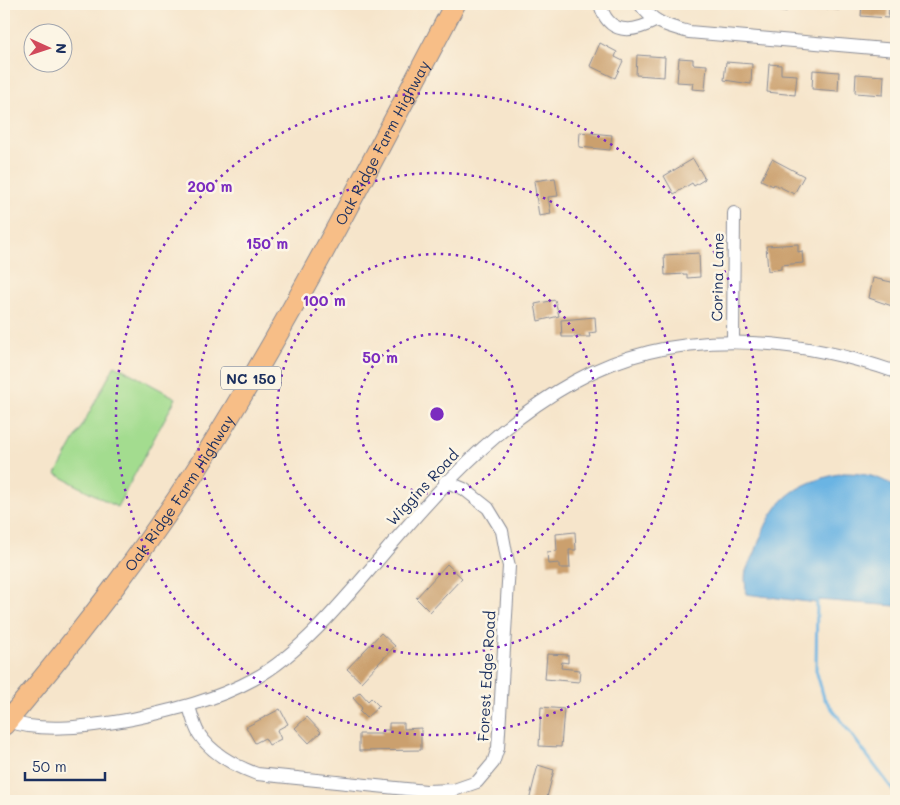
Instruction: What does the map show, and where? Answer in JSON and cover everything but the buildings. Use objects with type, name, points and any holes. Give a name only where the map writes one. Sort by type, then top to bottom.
[{"type":"main road","name":"Oak Ridge Farm Highway","points":[[5,722],[61,657],[129,567],[220,433],[338,229],[455,4]]},
{"type":"street","points":[[600,4],[607,20],[618,28],[638,30],[655,21]]},
{"type":"street","points":[[640,4],[659,24],[689,32],[896,50]]},
{"type":"street","name":"Corina Lane","points":[[733,342],[734,213]]},
{"type":"street","name":"Wiggins Road","points":[[5,722],[20,725],[90,727],[189,707],[255,679],[301,644],[357,584],[446,481],[492,440],[543,401],[576,380],[624,360],[691,345],[733,342],[786,345],[818,350],[896,372]]},
{"type":"street","name":"Forest Edge Road","points":[[189,707],[198,733],[217,754],[239,767],[257,774],[426,791],[454,790],[476,782],[492,763],[498,748],[509,566],[502,531],[488,508],[464,488],[446,481]]},
{"type":"green space","points":[[115,365],[176,398],[117,507],[56,474]]},
{"type":"water","points":[[843,473],[871,476],[896,488],[896,606],[818,600],[816,603],[746,594],[745,577],[747,568],[769,518],[777,507],[797,489],[825,477]]},
{"type":"waterway","points":[[4,152],[8,4]]},
{"type":"waterway","points":[[817,599],[816,670],[824,698],[896,794]]}]
